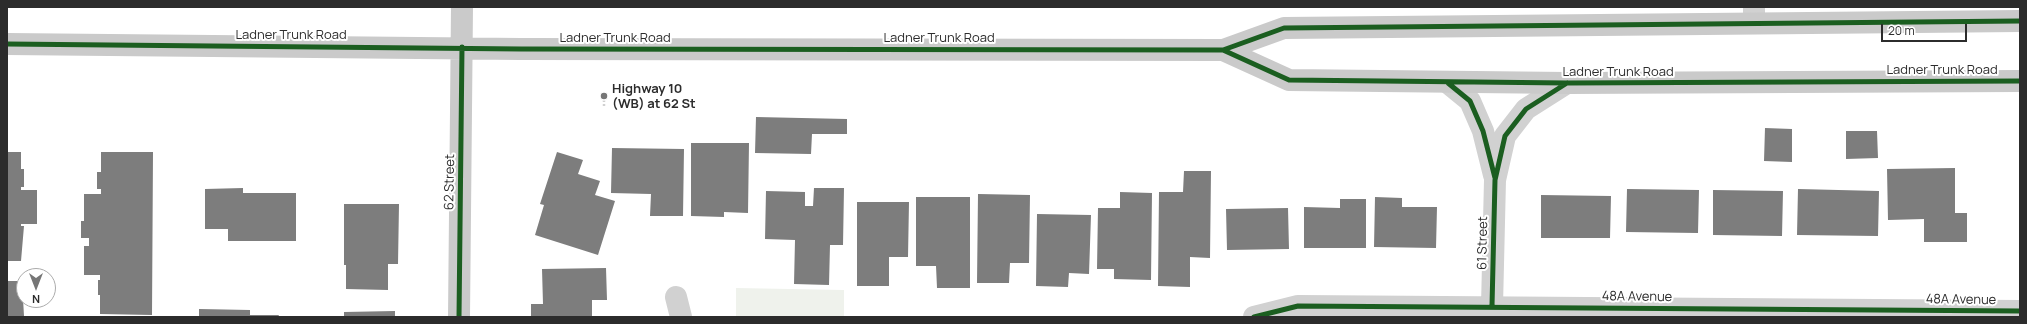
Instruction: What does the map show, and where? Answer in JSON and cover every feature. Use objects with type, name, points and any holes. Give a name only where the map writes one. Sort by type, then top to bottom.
[{"type":"main road","name":"62 Street","points":[[460,317],[462,7]]},
{"type":"main road","name":"Ladner Trunk Road","points":[[7,44],[462,47],[521,49],[1223,50],[1284,28],[1754,15],[2020,21]]},
{"type":"main road","name":"Ladner Trunk Road","points":[[1223,50],[1289,80],[1448,83],[2020,81]]},
{"type":"street","name":"61 Street","points":[[1448,83],[1470,101],[1483,131],[1495,180]]},
{"type":"street","name":"61 Street","points":[[1492,306],[1495,180],[1505,136],[1526,109],[1567,83]]},
{"type":"street","name":"48A Avenue","points":[[1254,317],[1298,306],[1492,306],[2020,311]]},
{"type":"path","points":[[604,96],[604,107]]},
{"type":"shaded area","points":[[736,288],[844,290],[844,317],[736,317]]},
{"type":"building","points":[[756,117],[847,119],[847,134],[812,134],[811,154],[755,153]]},
{"type":"building","points":[[1765,128],[1792,129],[1792,162],[1764,161]]},
{"type":"building","points":[[1846,131],[1877,131],[1878,158],[1846,159]]},
{"type":"building","points":[[691,143],[749,143],[748,213],[724,212],[724,217],[691,216]]},
{"type":"building","points":[[612,148],[684,149],[683,216],[650,216],[651,194],[611,193]]},
{"type":"building","points":[[7,152],[21,152],[21,169],[24,169],[24,187],[21,187],[21,190],[37,190],[37,224],[21,224],[21,226],[24,226],[21,261],[7,261]]},
{"type":"building","points":[[101,152],[153,152],[152,315],[100,314],[98,280],[100,280],[100,275],[84,275],[84,246],[89,246],[89,238],[81,238],[81,221],[84,221],[84,194],[101,194],[101,189],[97,189],[97,172],[101,172]]},
{"type":"building","points":[[557,152],[583,160],[578,174],[600,181],[595,195],[615,201],[598,255],[535,235],[544,205],[540,204]]},
{"type":"building","points":[[1955,168],[1955,213],[1967,213],[1967,242],[1924,242],[1924,219],[1888,220],[1887,169]]},
{"type":"building","points":[[1184,171],[1211,171],[1210,258],[1190,257],[1190,287],[1158,286],[1159,192],[1183,192]]},
{"type":"building","points":[[243,188],[243,193],[296,193],[296,241],[228,241],[228,229],[205,229],[205,189]]},
{"type":"building","points":[[814,188],[844,188],[843,245],[830,245],[829,285],[794,284],[795,240],[765,239],[766,191],[805,192],[805,206],[813,206]]},
{"type":"building","points":[[1627,189],[1699,190],[1698,233],[1626,232]]},
{"type":"building","points":[[1798,189],[1879,191],[1878,236],[1797,235]]},
{"type":"building","points":[[1713,190],[1783,191],[1782,236],[1713,235]]},
{"type":"building","points":[[1120,192],[1152,193],[1151,280],[1114,279],[1114,269],[1097,269],[1098,208],[1120,208]]},
{"type":"building","points":[[978,194],[1030,195],[1029,263],[1010,263],[1009,283],[977,283]]},
{"type":"building","points":[[1541,195],[1611,196],[1610,238],[1541,238]]},
{"type":"building","points":[[916,197],[970,197],[970,288],[937,288],[936,266],[916,266]]},
{"type":"building","points":[[1375,197],[1402,198],[1402,207],[1437,207],[1436,248],[1374,247]]},
{"type":"building","points":[[1340,199],[1366,199],[1366,248],[1304,248],[1304,207],[1340,208]]},
{"type":"building","points":[[857,202],[909,202],[908,257],[889,257],[889,286],[857,286]]},
{"type":"building","points":[[344,204],[399,204],[398,264],[388,264],[388,290],[346,289],[346,265],[344,265]]},
{"type":"building","points":[[1288,208],[1289,249],[1227,250],[1226,209]]},
{"type":"building","points":[[1037,214],[1091,215],[1089,274],[1069,273],[1068,287],[1036,286]]},
{"type":"building","points":[[606,268],[607,300],[592,300],[592,317],[531,317],[531,304],[543,304],[542,269]]},
{"type":"building","points":[[7,281],[16,281],[16,308],[24,308],[24,316],[7,317]]},
{"type":"building","points":[[199,309],[250,310],[250,315],[279,315],[278,317],[199,317]]},
{"type":"building","points":[[395,311],[395,317],[344,317],[344,312]]},
{"type":"cycle path","points":[[7,44],[521,49],[1223,50],[1284,28],[2020,21]]},
{"type":"cycle path","points":[[459,317],[462,47]]},
{"type":"cycle path","points":[[1223,50],[1289,80],[1567,83],[2020,81]]},
{"type":"cycle path","points":[[1448,83],[1470,101],[1483,131],[1495,178]]},
{"type":"cycle path","points":[[1492,306],[1495,180],[1505,136],[1526,109],[1567,83]]},
{"type":"cycle path","points":[[1254,317],[1298,306],[2020,311]]},
{"type":"place","name":"Highway 10 (WB) at 62 St","points":[[604,96]]}]
